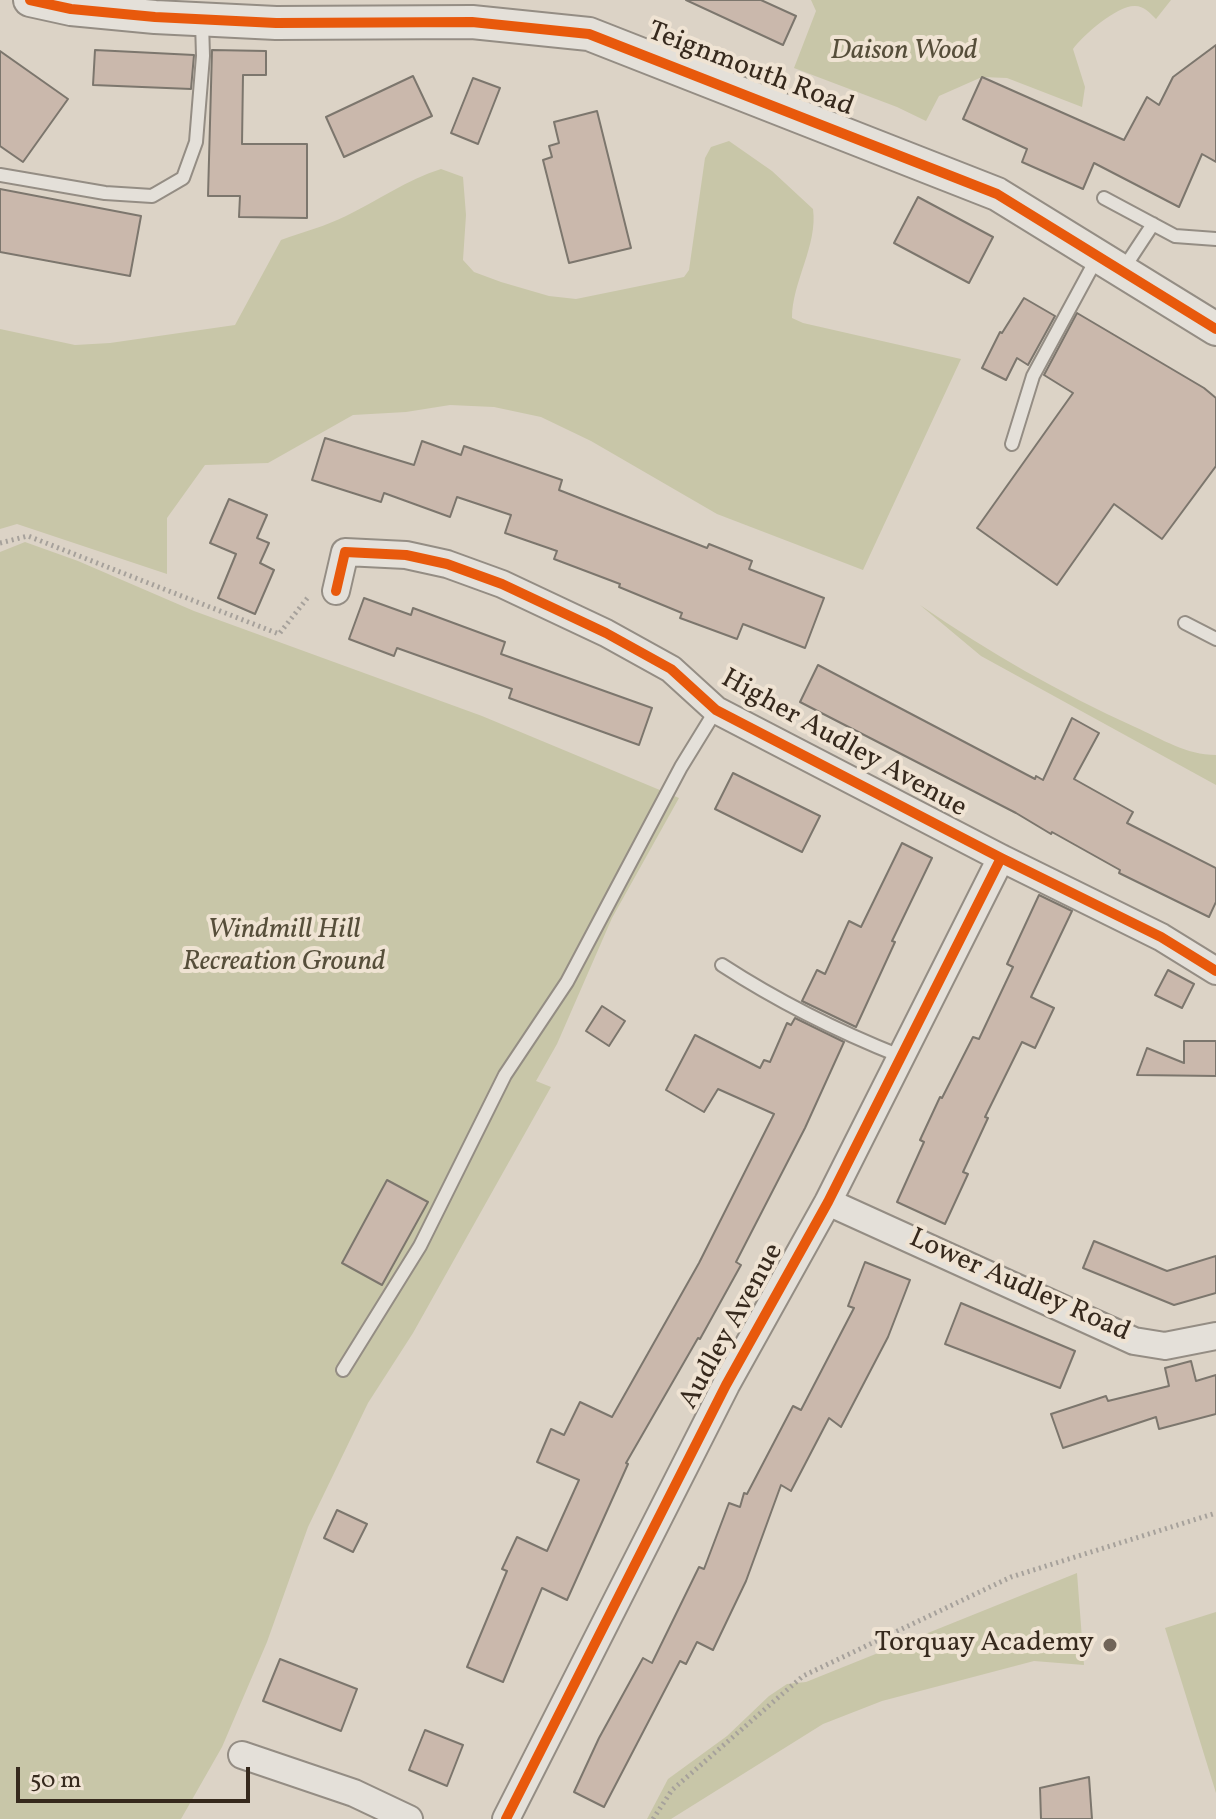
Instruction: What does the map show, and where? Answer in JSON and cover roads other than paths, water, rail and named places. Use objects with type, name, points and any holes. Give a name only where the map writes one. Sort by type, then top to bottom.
[{"type":"street","name":"Teignmouth Road","points":[[30,0],[71,9],[202,19],[276,23],[472,22],[589,34],[997,194],[1215,327]]},
{"type":"street","name":"Higher Audley Avenue","points":[[336,591],[345,552],[406,555],[447,564],[502,584],[606,633],[671,669],[716,710],[1161,937],[1216,971]]},
{"type":"street","name":"Audley Avenue","points":[[506,1819],[726,1385],[828,1202],[1001,858]]},
{"type":"street","name":"Lower Audley Road","points":[[828,1202],[1134,1341],[1165,1346],[1216,1336]]},
{"type":"street","points":[[242,1755],[354,1793],[409,1819]]},
{"type":"lane","points":[[0,175],[105,193],[152,196],[183,178],[196,142],[203,56],[202,19]]},
{"type":"lane","points":[[1104,198],[1175,236],[1216,239]]},
{"type":"lane","points":[[1012,444],[1033,376],[1110,264],[1153,224]]},
{"type":"lane","points":[[1185,623],[1216,639]]},
{"type":"lane","points":[[343,1370],[420,1246],[505,1075],[567,982],[681,767],[716,710]]},
{"type":"lane","points":[[722,965],[835,1030],[900,1056]]},
{"type":"place","name":"Torquay Academy","points":[[1110,1645]]},
{"type":"park label","name":"Daison Wood","points":[[904,53]]},
{"type":"park label","name":"Windmill Hill Recreation Ground","points":[[284,948]]}]
